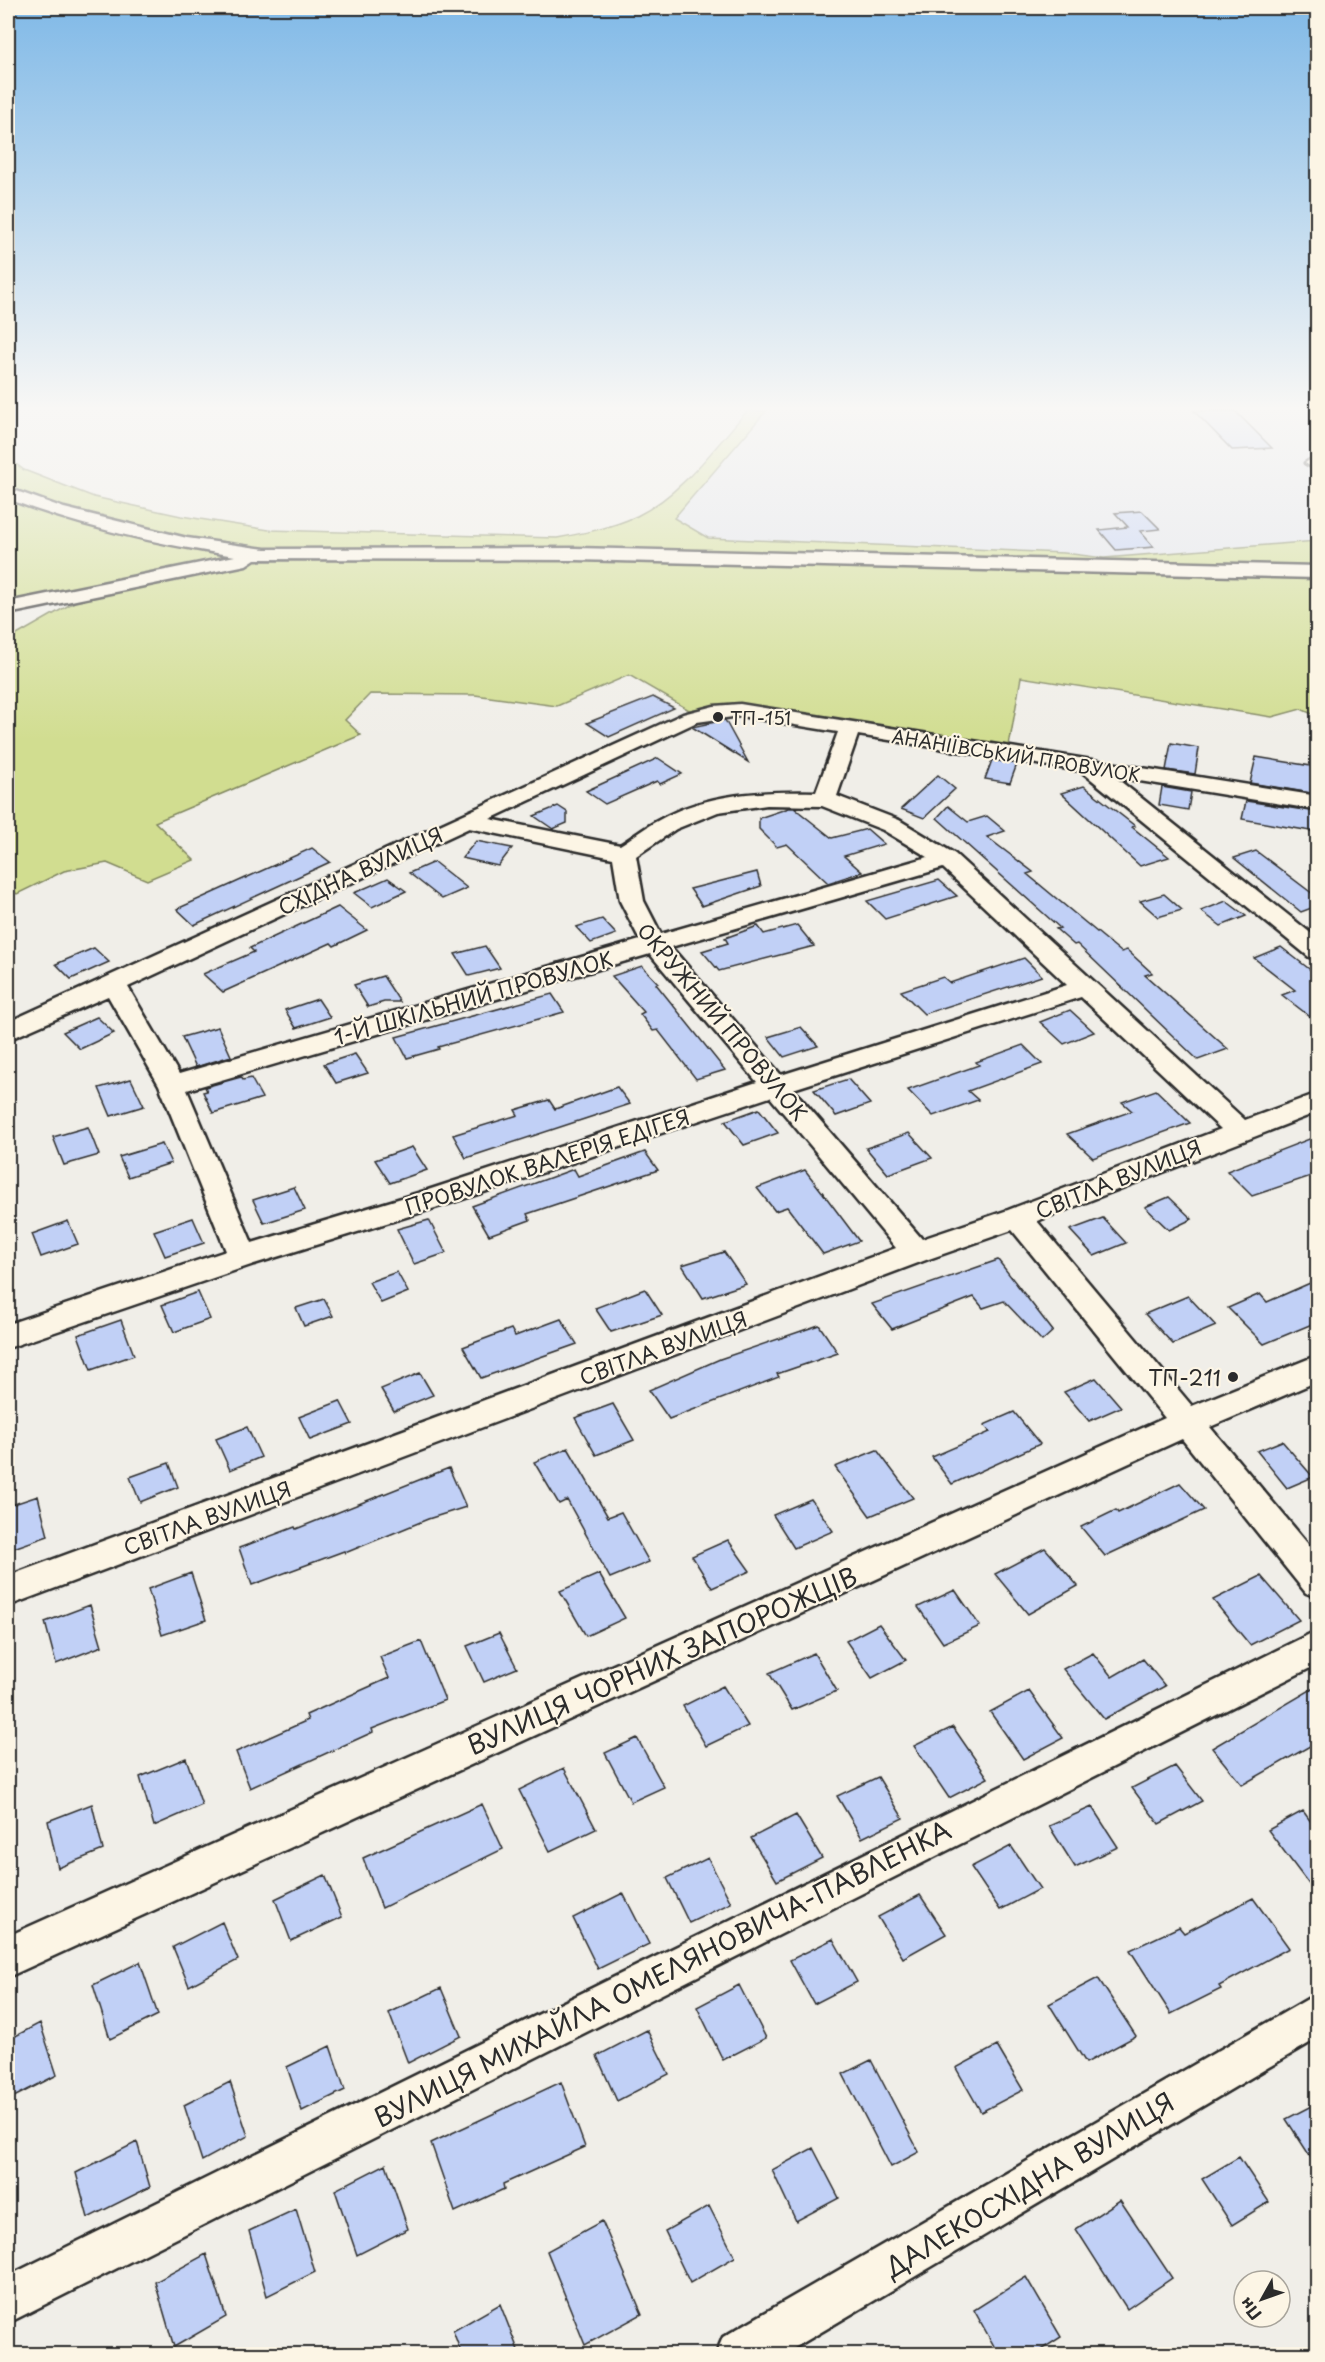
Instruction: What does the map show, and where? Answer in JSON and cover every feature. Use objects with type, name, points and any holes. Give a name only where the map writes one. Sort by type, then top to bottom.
[{"type":"street","points":[[96,521],[176,541],[265,555],[576,554],[1317,572]]},
{"type":"street","points":[[8,608],[265,555]]},
{"type":"street","name":"АНАНІЇВСЬКИЙ ПРОВУЛОК","points":[[714,712],[740,710],[1317,803]]},
{"type":"street","name":"СХІДНА ВУЛИЦЯ","points":[[8,1032],[690,718],[714,712]]},
{"type":"street","points":[[825,799],[850,729]]},
{"type":"street","points":[[1089,767],[1317,952]]},
{"type":"street","points":[[467,820],[624,853],[668,824],[713,806],[767,798],[825,799],[891,825],[947,859],[1239,1130]]},
{"type":"street","name":"ОКРУЖНИЙ ПРОВУЛОК","points":[[624,853],[626,885],[635,915],[655,944],[777,1085],[916,1252]]},
{"type":"street","name":"1-Й ШКІЛЬНИЙ ПРОВУЛОК","points":[[172,1085],[947,859]]},
{"type":"street","points":[[113,983],[172,1085],[243,1256]]},
{"type":"street","name":"ПРОВУЛОК ВАЛЕРІЯ ЕДІГЕЯ","points":[[8,1336],[243,1256],[438,1197],[777,1085],[1087,987]]},
{"type":"street","name":"СВІТЛА ВУЛИЦЯ","points":[[8,1591],[916,1252],[1018,1217],[1239,1130],[1317,1102]]},
{"type":"street","points":[[1018,1217],[1317,1582]]},
{"type":"street","name":"ВУЛИЦЯ ЧОРНИХ ЗАПОРОЖЦІВ","points":[[8,1956],[1188,1422],[1317,1366]]},
{"type":"street","name":"ВУЛИЦЯ МИХАЙЛА ОМЕЛЯНОВИЧА-ПАВЛЕНКА","points":[[8,2300],[1317,1646]]},
{"type":"street","name":"ДАЛЕКОСХІДНА ВУЛИЦЯ","points":[[740,2355],[1317,2014]]},
{"type":"shaded area","points":[[679,521],[1317,521],[1317,541],[1104,558],[1064,553],[708,538]]},
{"type":"green space","points":[[8,521],[214,521],[269,530],[557,538],[624,521],[679,521],[708,538],[1064,553],[1104,558],[1317,541],[1317,716],[1301,709],[1272,717],[1021,677],[1009,746],[730,704],[689,710],[629,675],[557,706],[475,695],[370,694],[345,720],[361,735],[155,822],[194,860],[147,880],[107,863],[64,871],[17,894],[8,888],[8,640],[78,600],[8,613]]},
{"type":"building","points":[[1123,521],[1152,521],[1160,529],[1140,531],[1154,547],[1116,550],[1099,530],[1128,527]]},
{"type":"building","points":[[653,697],[674,708],[609,737],[587,723]]},
{"type":"building","points":[[725,720],[748,762],[692,727]]},
{"type":"building","points":[[1171,743],[1199,748],[1195,774],[1166,770]]},
{"type":"building","points":[[1256,757],[1317,767],[1317,794],[1250,783]]},
{"type":"building","points":[[658,758],[682,774],[660,784],[657,781],[605,804],[586,791]]},
{"type":"building","points":[[992,760],[1017,764],[1010,783],[985,779]]},
{"type":"building","points":[[938,775],[955,789],[924,818],[901,809]]},
{"type":"building","points":[[1084,786],[1135,826],[1132,827],[1169,857],[1140,866],[1061,793]]},
{"type":"building","points":[[1162,787],[1191,792],[1188,810],[1159,805]]},
{"type":"building","points":[[1246,801],[1317,812],[1317,832],[1242,819]]},
{"type":"building","points":[[558,806],[567,812],[567,823],[553,829],[534,816]]},
{"type":"building","points":[[948,806],[968,822],[987,816],[1005,831],[987,837],[1033,872],[1027,874],[1121,952],[1127,950],[1152,973],[1145,975],[1228,1049],[1198,1060],[1077,944],[1074,945],[1056,929],[1060,928],[937,818]]},
{"type":"building","points":[[794,808],[832,838],[867,829],[884,844],[844,856],[862,872],[828,883],[787,844],[777,847],[759,829],[759,818]]},
{"type":"building","points":[[476,841],[512,848],[498,866],[462,858]]},
{"type":"building","points":[[312,848],[330,862],[194,925],[177,909]]},
{"type":"building","points":[[1256,851],[1317,897],[1317,906],[1301,912],[1234,858]]},
{"type":"building","points":[[434,862],[467,888],[442,899],[409,873]]},
{"type":"building","points":[[757,872],[761,886],[702,906],[690,889]]},
{"type":"building","points":[[388,878],[406,891],[372,907],[354,893]]},
{"type":"building","points":[[939,880],[957,896],[885,919],[867,901]]},
{"type":"building","points":[[1164,894],[1182,910],[1158,917],[1140,901]]},
{"type":"building","points":[[1226,901],[1246,916],[1221,926],[1201,911]]},
{"type":"building","points":[[338,907],[367,930],[334,946],[331,943],[223,992],[203,974],[254,952],[250,948]]},
{"type":"building","points":[[602,919],[616,934],[591,943],[576,927]]},
{"type":"building","points":[[797,925],[814,946],[719,971],[702,951],[728,943],[725,938],[758,926],[764,934]]},
{"type":"building","points":[[485,946],[500,968],[469,976],[455,954]]},
{"type":"building","points":[[1281,947],[1317,975],[1317,1022],[1282,995],[1295,990],[1254,958]]},
{"type":"building","points":[[94,948],[109,962],[71,979],[56,964]]},
{"type":"building","points":[[1024,958],[1042,976],[924,1014],[901,991],[943,977],[950,983]]},
{"type":"building","points":[[642,966],[658,983],[656,984],[725,1070],[696,1079],[658,1030],[653,1031],[640,1014],[644,1012],[612,976]]},
{"type":"building","points":[[383,976],[400,1002],[384,1002],[368,1007],[354,985]]},
{"type":"building","points":[[552,994],[564,1012],[438,1047],[439,1049],[407,1058],[396,1037]]},
{"type":"building","points":[[318,999],[330,1017],[296,1028],[285,1010]]},
{"type":"building","points":[[1070,1010],[1094,1032],[1064,1044],[1040,1022]]},
{"type":"building","points":[[97,1017],[114,1033],[80,1049],[63,1032]]},
{"type":"building","points":[[218,1027],[231,1056],[196,1067],[182,1037]]},
{"type":"building","points":[[801,1027],[818,1046],[784,1057],[768,1037]]},
{"type":"building","points":[[1023,1045],[1042,1064],[968,1091],[978,1100],[933,1116],[908,1090],[979,1065],[976,1062]]},
{"type":"building","points":[[355,1054],[368,1073],[336,1083],[324,1064]]},
{"type":"building","points":[[241,1077],[243,1080],[251,1078],[262,1098],[213,1113],[203,1092],[207,1091],[205,1087]]},
{"type":"building","points":[[131,1079],[144,1106],[111,1116],[99,1088]]},
{"type":"building","points":[[848,1079],[870,1104],[836,1116],[814,1090]]},
{"type":"building","points":[[617,1087],[630,1104],[466,1158],[453,1135],[518,1115],[515,1110],[549,1100],[555,1109]]},
{"type":"building","points":[[1156,1090],[1190,1123],[1093,1158],[1067,1134],[1132,1111],[1122,1102]]},
{"type":"building","points":[[759,1109],[778,1133],[744,1145],[725,1121]]},
{"type":"building","points":[[88,1127],[99,1155],[64,1165],[53,1137]]},
{"type":"building","points":[[909,1133],[932,1158],[888,1174],[866,1148]]},
{"type":"building","points":[[1317,1136],[1317,1174],[1252,1196],[1227,1171]]},
{"type":"building","points":[[162,1144],[171,1163],[128,1177],[119,1157]]},
{"type":"building","points":[[412,1147],[427,1170],[390,1183],[375,1160]]},
{"type":"building","points":[[645,1152],[658,1170],[527,1214],[530,1220],[489,1235],[472,1206],[574,1169],[578,1176]]},
{"type":"building","points":[[805,1170],[859,1241],[823,1254],[787,1207],[775,1211],[757,1188]]},
{"type":"building","points":[[294,1187],[305,1210],[264,1223],[253,1200]]},
{"type":"building","points":[[1169,1197],[1192,1219],[1169,1230],[1145,1207]]},
{"type":"building","points":[[193,1218],[204,1243],[165,1256],[154,1231]]},
{"type":"building","points":[[1103,1218],[1126,1243],[1094,1256],[1070,1230]]},
{"type":"building","points":[[429,1220],[446,1253],[414,1264],[397,1229]]},
{"type":"building","points":[[68,1221],[78,1244],[41,1257],[32,1234]]},
{"type":"building","points":[[724,1252],[746,1284],[703,1298],[682,1265]]},
{"type":"building","points":[[998,1260],[1053,1331],[1042,1341],[1004,1301],[983,1308],[974,1297],[892,1329],[872,1304]]},
{"type":"building","points":[[397,1272],[408,1292],[381,1303],[369,1282]]},
{"type":"building","points":[[1317,1280],[1317,1322],[1264,1344],[1228,1308],[1260,1294],[1267,1302]]},
{"type":"building","points":[[645,1289],[662,1315],[611,1332],[595,1308]]},
{"type":"building","points":[[198,1292],[210,1319],[174,1332],[162,1305]]},
{"type":"building","points":[[1188,1296],[1216,1326],[1173,1344],[1145,1314]]},
{"type":"building","points":[[324,1299],[333,1316],[304,1326],[296,1308]]},
{"type":"building","points":[[561,1319],[577,1344],[481,1378],[463,1347],[511,1329],[515,1336]]},
{"type":"building","points":[[121,1320],[134,1355],[91,1370],[78,1335]]},
{"type":"building","points":[[819,1325],[838,1353],[777,1374],[779,1377],[669,1419],[649,1390],[720,1359]]},
{"type":"building","points":[[420,1373],[433,1395],[394,1411],[381,1389]]},
{"type":"building","points":[[1096,1378],[1121,1407],[1089,1421],[1064,1392]]},
{"type":"building","points":[[340,1401],[352,1424],[310,1440],[299,1417]]},
{"type":"building","points":[[613,1404],[634,1440],[596,1455],[575,1418]]},
{"type":"building","points":[[1014,1412],[1040,1444],[952,1484],[932,1457],[990,1432],[984,1425]]},
{"type":"building","points":[[247,1427],[261,1457],[230,1470],[216,1439]]},
{"type":"building","points":[[1282,1441],[1313,1477],[1287,1488],[1257,1451]]},
{"type":"building","points":[[568,1448],[608,1517],[621,1512],[649,1562],[610,1578],[567,1500],[559,1504],[534,1462]]},
{"type":"building","points":[[877,1450],[913,1498],[870,1516],[835,1467]]},
{"type":"building","points":[[169,1463],[178,1487],[140,1502],[130,1477]]},
{"type":"building","points":[[449,1468],[466,1507],[252,1585],[239,1548],[295,1527],[296,1529]]},
{"type":"building","points":[[1180,1483],[1204,1510],[1105,1556],[1081,1527],[1116,1510],[1118,1513]]},
{"type":"building","points":[[38,1496],[48,1536],[8,1550],[8,1506]]},
{"type":"building","points":[[811,1499],[833,1531],[794,1548],[773,1515]]},
{"type":"building","points":[[728,1540],[750,1571],[712,1588],[692,1556]]},
{"type":"building","points":[[1045,1548],[1078,1586],[1028,1614],[995,1574]]},
{"type":"building","points":[[191,1573],[206,1620],[162,1635],[148,1589]]},
{"type":"building","points":[[599,1574],[625,1618],[586,1636],[560,1591]]},
{"type":"building","points":[[1261,1576],[1299,1620],[1250,1645],[1213,1600]]},
{"type":"building","points":[[955,1590],[980,1626],[943,1643],[918,1607]]},
{"type":"building","points":[[90,1605],[102,1646],[56,1664],[45,1622]]},
{"type":"building","points":[[879,1624],[906,1660],[872,1678],[846,1641]]},
{"type":"building","points":[[499,1633],[517,1668],[484,1682],[467,1646]]},
{"type":"building","points":[[421,1641],[445,1700],[372,1729],[373,1732],[250,1788],[236,1752],[308,1720],[306,1715],[389,1678],[380,1657]]},
{"type":"building","points":[[814,1653],[837,1691],[792,1710],[769,1673]]},
{"type":"building","points":[[1093,1653],[1112,1677],[1143,1659],[1165,1686],[1104,1719],[1063,1669]]},
{"type":"building","points":[[723,1686],[748,1726],[706,1746],[683,1706]]},
{"type":"building","points":[[1317,1686],[1317,1742],[1242,1785],[1212,1748]]},
{"type":"building","points":[[1029,1691],[1063,1738],[1023,1759],[990,1712]]},
{"type":"building","points":[[953,1727],[988,1778],[949,1798],[914,1746]]},
{"type":"building","points":[[637,1738],[664,1787],[631,1802],[605,1753]]},
{"type":"building","points":[[186,1758],[202,1805],[154,1826],[140,1777]]},
{"type":"building","points":[[1175,1766],[1202,1801],[1159,1824],[1132,1788]]},
{"type":"building","points":[[564,1768],[596,1829],[550,1851],[519,1790]]},
{"type":"building","points":[[878,1777],[903,1818],[862,1838],[837,1796]]},
{"type":"building","points":[[92,1804],[103,1850],[58,1868],[48,1821]]},
{"type":"building","points":[[482,1804],[503,1849],[382,1908],[363,1858]]},
{"type":"building","points":[[1092,1807],[1118,1847],[1075,1867],[1049,1826]]},
{"type":"building","points":[[1303,1811],[1317,1830],[1317,1895],[1268,1830]]},
{"type":"building","points":[[796,1815],[822,1858],[777,1881],[751,1838]]},
{"type":"building","points":[[1011,1846],[1040,1889],[1000,1910],[971,1867]]},
{"type":"building","points":[[708,1858],[731,1903],[689,1923],[667,1878]]},
{"type":"building","points":[[325,1875],[342,1917],[291,1941],[275,1899]]},
{"type":"building","points":[[623,1893],[649,1944],[598,1969],[573,1918]]},
{"type":"building","points":[[920,1895],[946,1934],[903,1958],[878,1917]]},
{"type":"building","points":[[1253,1898],[1289,1948],[1219,1986],[1221,1989],[1171,2014],[1130,1950],[1179,1927],[1184,1933]]},
{"type":"building","points":[[222,1922],[238,1960],[189,1986],[173,1947]]},
{"type":"building","points":[[833,1939],[857,1982],[814,2004],[790,1960]]},
{"type":"building","points":[[140,1962],[158,2015],[110,2039],[93,1985]]},
{"type":"building","points":[[1098,1978],[1136,2036],[1086,2063],[1049,2004]]},
{"type":"building","points":[[739,1985],[766,2038],[723,2060],[697,2007]]},
{"type":"building","points":[[441,1988],[461,2036],[408,2063],[389,2013]]},
{"type":"building","points":[[40,2023],[57,2075],[8,2100],[8,2040]]},
{"type":"building","points":[[647,2030],[669,2074],[617,2101],[597,2056]]},
{"type":"building","points":[[330,2046],[345,2090],[302,2111],[287,2067]]},
{"type":"building","points":[[997,2046],[1023,2090],[981,2112],[956,2068]]},
{"type":"building","points":[[871,2060],[919,2152],[891,2167],[843,2074]]},
{"type":"building","points":[[230,2082],[248,2136],[202,2161],[184,2105]]},
{"type":"building","points":[[561,2082],[585,2147],[503,2184],[504,2189],[455,2212],[431,2143]]},
{"type":"building","points":[[1317,2103],[1317,2167],[1286,2119]]},
{"type":"building","points":[[137,2142],[150,2187],[88,2218],[76,2173]]},
{"type":"building","points":[[813,2148],[839,2198],[796,2221],[772,2170]]},
{"type":"building","points":[[1239,2157],[1269,2202],[1232,2225],[1202,2179]]},
{"type":"building","points":[[386,2164],[408,2229],[357,2255],[335,2190]]},
{"type":"building","points":[[1120,2200],[1172,2278],[1127,2309],[1076,2229]]},
{"type":"building","points":[[709,2206],[735,2257],[690,2283],[665,2231]]},
{"type":"building","points":[[296,2209],[315,2272],[267,2296],[249,2231]]},
{"type":"building","points":[[602,2221],[642,2314],[585,2345],[547,2251]]},
{"type":"building","points":[[206,2254],[226,2317],[174,2347],[155,2282]]},
{"type":"building","points":[[1026,2277],[1061,2337],[1033,2355],[999,2355],[974,2310]]},
{"type":"building","points":[[500,2304],[520,2355],[462,2355],[453,2331]]},
{"type":"place","name":"ТП-151","points":[[718,717]]},
{"type":"place","name":"ТП-211","points":[[1233,1377]]}]
